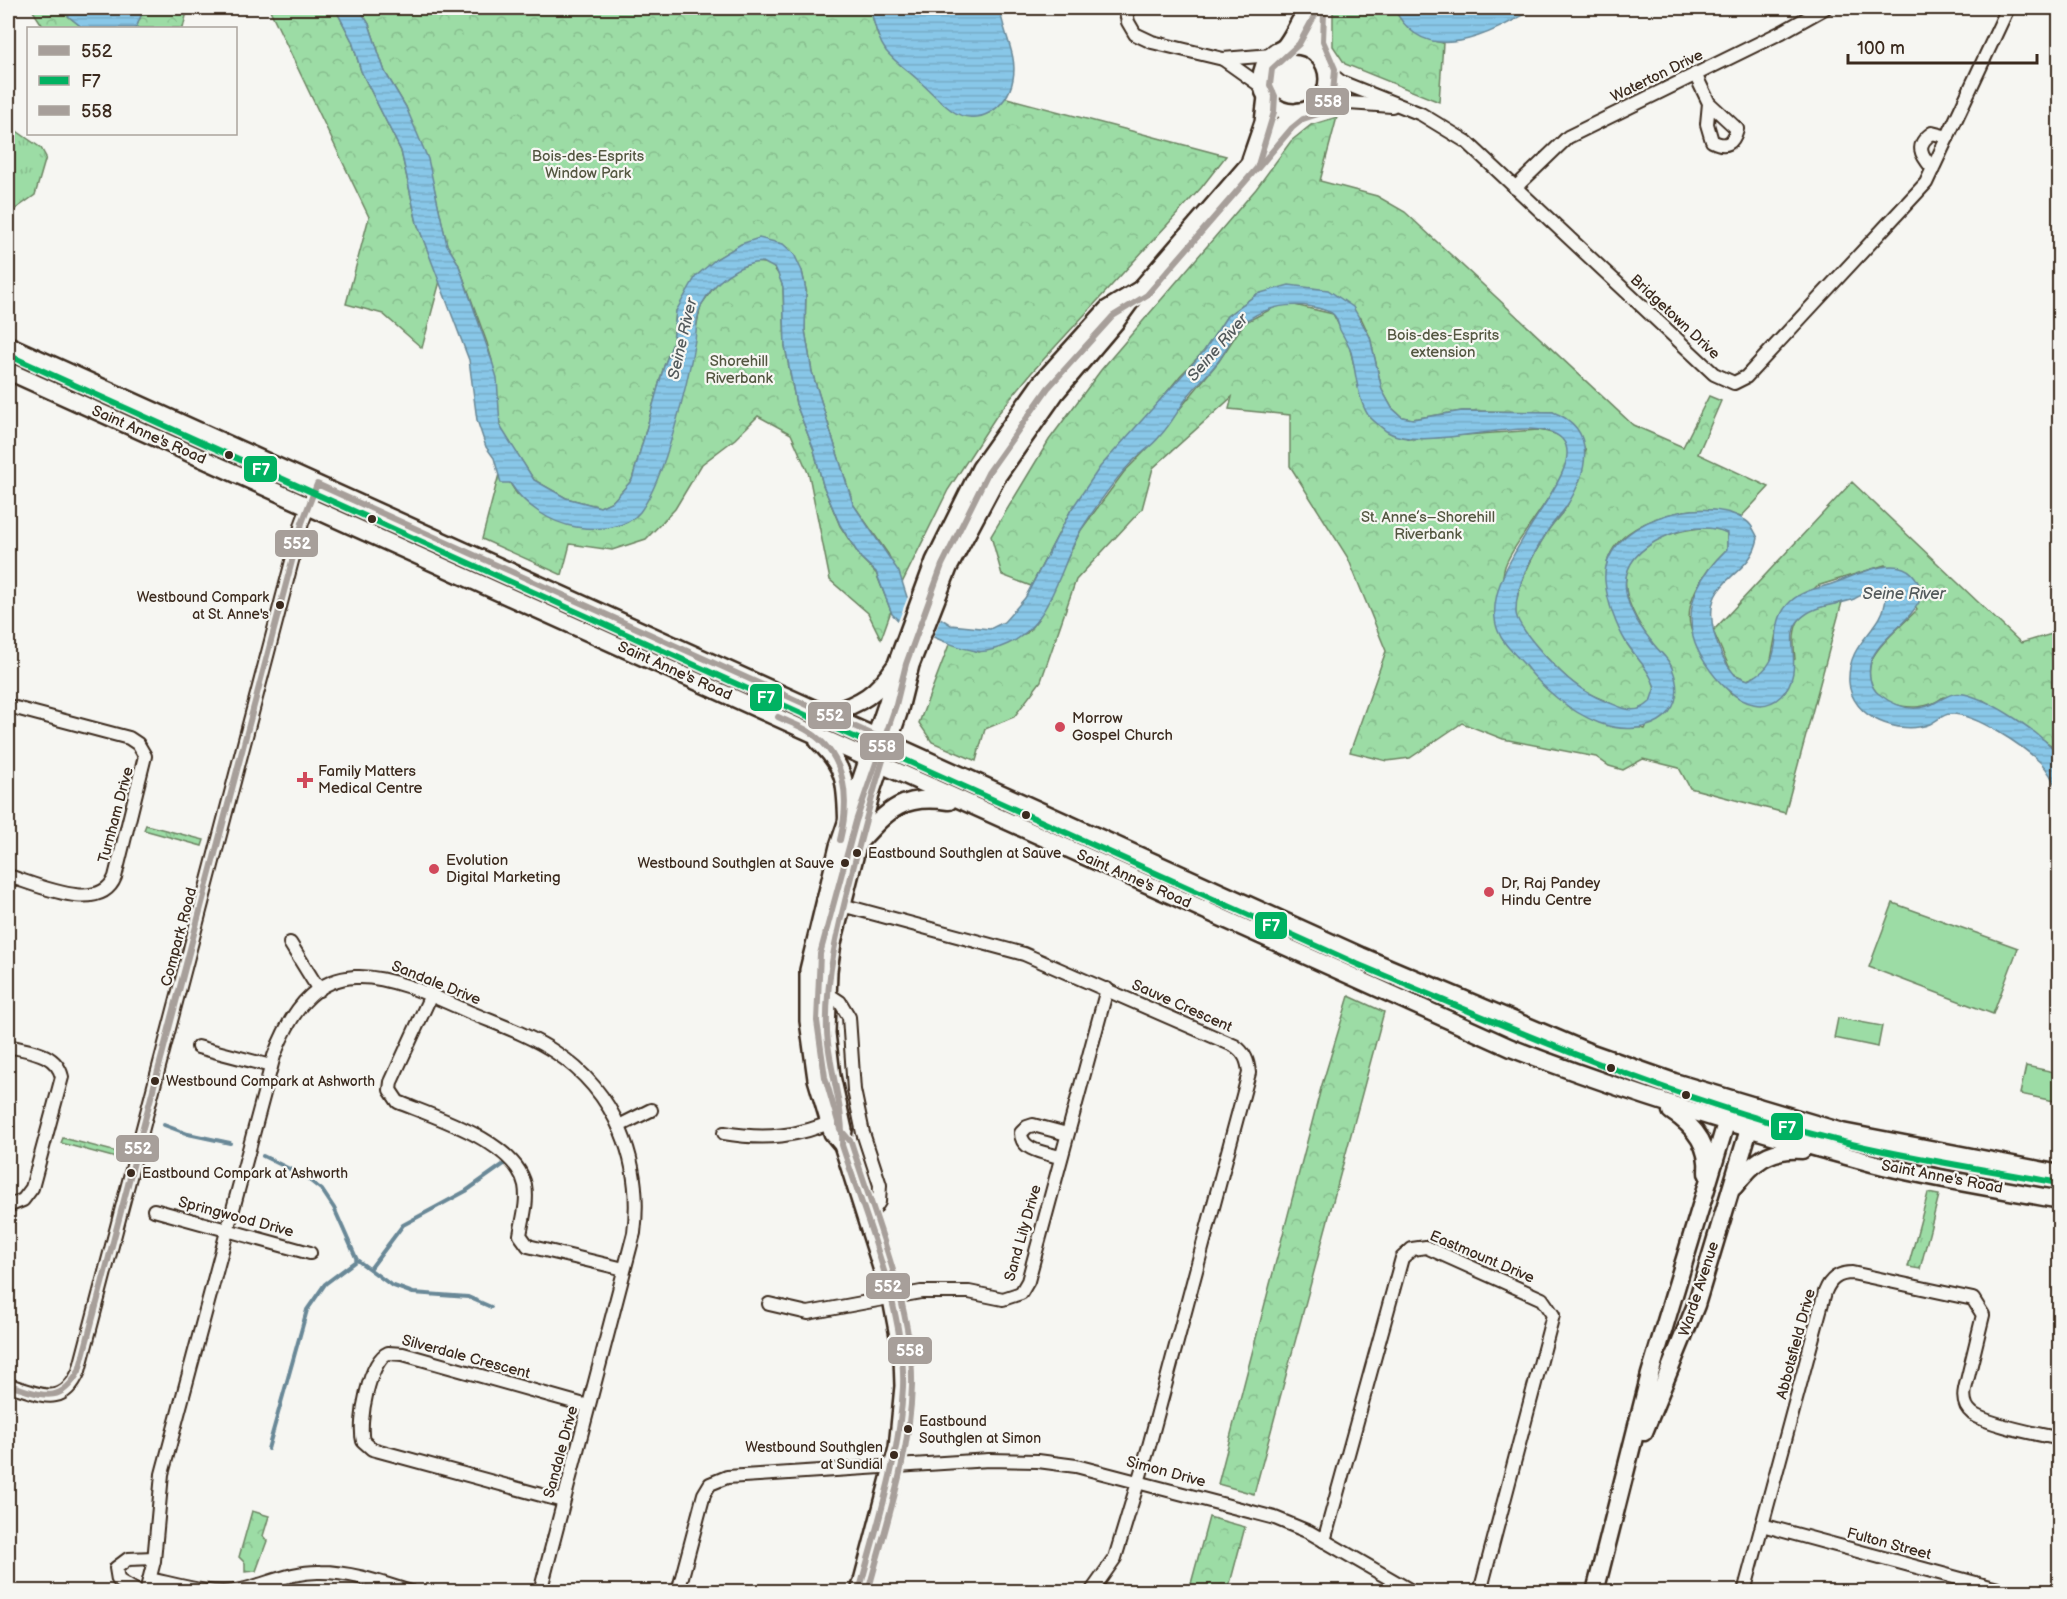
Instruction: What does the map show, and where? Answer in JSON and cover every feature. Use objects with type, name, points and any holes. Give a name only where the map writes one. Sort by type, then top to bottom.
[{"type":"main road","name":"Saint Anne's Road","points":[[8,345],[1471,1003],[1636,1070],[1755,1107],[1874,1139],[2060,1174]]},
{"type":"main road","name":"Saint Anne's Road","points":[[8,371],[1511,1048],[1655,1100],[1748,1129],[1905,1170],[2060,1200]]},
{"type":"main road","points":[[828,714],[858,704],[874,693],[901,664]]},
{"type":"main road","points":[[809,732],[829,751],[843,775],[847,818]]},
{"type":"main road","points":[[860,842],[886,813],[903,802],[929,798],[970,804]]},
{"type":"main road","points":[[1655,1100],[1690,1125],[1700,1139],[1708,1166],[1703,1197]]},
{"type":"main road","name":"Warde Avenue","points":[[1595,1592],[1629,1466],[1650,1374],[1733,1100]]},
{"type":"main road","name":"Warde Avenue","points":[[1629,1466],[1696,1305],[1755,1107]]},
{"type":"main road","points":[[1729,1192],[1753,1165],[1769,1153],[1798,1149],[1836,1152]]},
{"type":"street","points":[[1125,8],[1128,22],[1135,34],[1152,42],[1223,59],[1303,47],[1317,55]]},
{"type":"street","points":[[1223,59],[1264,92],[1280,109],[1307,110],[1319,101],[1325,91],[1326,70],[1317,55],[1314,43],[1315,15],[1308,8],[1303,13],[1295,33],[1264,65],[1264,92],[1263,122],[1250,163]]},
{"type":"street","name":"Waterton Drive","points":[[1515,188],[1568,137],[1782,32],[1825,8]]},
{"type":"street","name":"Bridgetown Drive","points":[[1326,70],[1343,83],[1421,114],[1459,136],[1714,374],[1734,382],[1746,377],[1926,183],[2008,8]]},
{"type":"street","points":[[1695,74],[1709,103]]},
{"type":"street","name":"Bridgetown Drive","points":[[1319,101],[1400,106]]},
{"type":"street","points":[[901,664],[998,476],[1056,393],[1116,322],[1140,289],[1286,120],[1299,111]]},
{"type":"street","points":[[1933,169],[1923,158],[1920,148],[1923,139],[1932,133],[1948,136]]},
{"type":"street","points":[[834,1121],[816,1079],[808,1021],[808,970],[823,900],[847,818],[882,740],[901,664],[934,561],[980,468],[1041,382],[1107,309],[1140,289]]},
{"type":"street","name":"Compark Road","points":[[8,1385],[52,1397],[64,1393],[74,1383],[79,1371],[308,506],[317,484]]},
{"type":"street","name":"Turnham Drive","points":[[8,706],[129,738],[138,744],[145,756],[115,877],[107,891],[94,896],[80,896],[8,876]]},
{"type":"street","points":[[859,1592],[893,1466],[900,1429],[903,1386],[902,1357],[891,1299],[867,1222],[842,1145],[832,1133],[834,1121],[827,1033],[833,944],[860,842],[874,762]]},
{"type":"street","name":"Sauve Crescent","points":[[823,900],[1024,954],[1235,1046],[1246,1057],[1249,1073],[1139,1480],[1115,1558],[1091,1592]]},
{"type":"street","points":[[290,943],[319,990]]},
{"type":"street","name":"Sandale Drive","points":[[148,1585],[154,1558],[162,1474],[280,1038],[295,1012],[319,990],[335,982],[364,976],[395,980],[554,1051],[594,1084],[619,1126],[633,1171],[637,1212],[540,1592]]},
{"type":"street","name":"Sand Lily Drive","points":[[891,1299],[921,1292],[969,1292],[1003,1299],[1021,1293],[1028,1281],[1107,989]]},
{"type":"street","points":[[828,994],[840,1002],[849,1017],[854,1090],[863,1133],[880,1185],[879,1202],[867,1222]]},
{"type":"street","points":[[431,995],[391,1082],[393,1096],[398,1102],[489,1143],[514,1164],[521,1173],[526,1193],[520,1235],[528,1246],[624,1269]]},
{"type":"street","points":[[8,1046],[51,1059],[58,1065],[62,1077],[32,1188],[24,1200],[8,1206]]},
{"type":"street","points":[[198,1047],[271,1066]]},
{"type":"street","points":[[619,1126],[651,1110]]},
{"type":"street","points":[[724,1133],[774,1137],[809,1131],[834,1121]]},
{"type":"street","points":[[1060,1157],[1028,1147],[1023,1142],[1021,1133],[1033,1125],[1066,1134]]},
{"type":"street","name":"Springwood Drive","points":[[154,1210],[310,1253]]},
{"type":"street","name":"Eastmount Drive","points":[[1324,1541],[1402,1258],[1413,1249],[1426,1247],[1542,1299],[1553,1315],[1480,1592]]},
{"type":"street","name":"Abbotsfield Drive","points":[[1744,1592],[1825,1292],[1832,1279],[1841,1274],[1852,1273],[1973,1299],[1983,1315],[1964,1402],[1979,1417],[2060,1439]]},
{"type":"street","points":[[769,1304],[808,1313],[891,1299]]},
{"type":"street","name":"Silverdale Crescent","points":[[563,1501],[372,1449],[363,1441],[361,1419],[376,1363],[388,1353],[403,1354],[588,1406]]},
{"type":"street","name":"Simon Drive","points":[[678,1592],[704,1494],[716,1480],[728,1477],[989,1460],[1038,1461],[1096,1469],[1275,1518],[1324,1541],[1413,1592]]},
{"type":"street","name":"Fulton Street","points":[[1762,1525],[2009,1592]]},
{"type":"street","points":[[138,1592],[118,1580],[116,1569],[128,1559],[154,1558]]},
{"type":"street","points":[[148,1585],[230,1591],[283,1576],[320,1572],[356,1576],[411,1592]]},
{"type":"green space","points":[[31,8],[64,8],[68,16],[82,27],[43,27]]},
{"type":"green space","points":[[144,8],[188,8],[183,27],[136,27]]},
{"type":"green space","points":[[269,8],[335,8],[352,41],[361,71],[401,151],[417,223],[440,281],[422,348],[383,314],[346,304],[369,217]]},
{"type":"green space","name":"Bois-des-Esprits Window Park","points":[[359,8],[817,8],[822,14],[870,8],[878,36],[1007,98],[1226,156],[1201,188],[1032,372],[997,415],[948,490],[902,583],[888,554],[853,504],[812,372],[805,330],[806,290],[802,271],[742,244],[716,259],[676,311],[673,343],[664,366],[632,480],[613,501],[600,507],[566,498],[534,480],[500,426],[492,361],[487,343],[458,263],[447,245],[434,188],[406,107],[385,72],[369,24]]},
{"type":"green space","points":[[1333,8],[1394,8],[1403,22],[1414,32],[1427,39],[1443,43],[1439,102],[1345,64],[1333,46]]},
{"type":"green space","name":"Bois-des-Esprits extension","points":[[1337,117],[1320,181],[1377,196],[1405,212],[1633,425],[1683,447],[1709,396],[1721,401],[1698,454],[1769,487],[1741,517],[1720,511],[1699,509],[1684,511],[1635,529],[1615,546],[1609,557],[1606,575],[1625,640],[1652,678],[1654,694],[1645,708],[1626,710],[1578,687],[1535,645],[1517,619],[1517,599],[1525,574],[1543,539],[1567,506],[1586,450],[1553,412],[1462,411],[1412,419],[1402,417],[1392,408],[1382,390],[1370,337],[1361,318],[1257,294],[1227,316],[1204,351],[1180,376],[1071,510],[1031,586],[1002,575],[991,536],[1049,440],[1101,370],[1256,189],[1291,141],[1311,125]]},
{"type":"green space","points":[[8,125],[41,148],[46,157],[35,195],[14,210],[8,209]]},
{"type":"green space","name":"Shorehill Riverbank","points":[[755,262],[771,264],[779,275],[783,287],[785,346],[796,404],[814,450],[823,485],[840,526],[861,558],[876,573],[891,611],[881,639],[868,613],[830,580],[809,475],[791,434],[758,416],[735,439],[702,464],[675,509],[646,539],[612,550],[570,544],[562,575],[482,539],[499,474],[510,483],[517,494],[621,524],[690,356],[701,305],[717,283],[735,269]]},
{"type":"green space","name":"St. Anne’s–Shorehill Riverbank","points":[[1290,304],[1333,314],[1349,345],[1363,402],[1408,439],[1538,430],[1557,435],[1566,443],[1568,455],[1564,470],[1555,488],[1509,558],[1504,570],[1502,586],[1506,644],[1569,707],[1645,729],[1672,668],[1636,619],[1627,596],[1626,574],[1638,554],[1664,536],[1701,528],[1721,530],[1727,533],[1727,549],[1702,578],[1691,602],[1689,614],[1690,627],[1695,639],[1731,694],[1795,659],[1794,633],[1801,617],[1817,608],[1842,602],[1785,813],[1690,788],[1679,768],[1643,759],[1623,770],[1609,766],[1596,757],[1503,739],[1462,723],[1410,758],[1387,761],[1350,752],[1386,651],[1348,558],[1290,466],[1290,415],[1229,409],[1232,397],[1153,468],[1142,509],[1076,580],[1041,681],[1014,717],[985,729],[976,761],[932,742],[919,723],[950,642],[979,652],[1027,633],[1038,619],[1081,530],[1124,472],[1146,450],[1219,361],[1244,323],[1275,307]]},
{"type":"green space","points":[[1852,482],[2021,643],[2059,632],[2059,755],[2051,745],[1983,700],[1943,697],[1932,704],[1906,707],[1893,704],[1882,697],[1874,688],[1870,676],[1871,662],[1884,642],[1917,610],[1885,565],[1817,586],[1777,628],[1770,665],[1761,674],[1747,680],[1732,673],[1713,631]]},
{"type":"green space","points":[[146,825],[204,840],[202,846],[144,830]]},
{"type":"green space","points":[[1893,903],[2018,948],[1993,1014],[1869,967]]},
{"type":"green space","points":[[1349,996],[1384,1012],[1254,1494],[1218,1484],[1321,1088]]},
{"type":"green space","points":[[1838,1018],[1882,1026],[1878,1047],[1834,1038]]},
{"type":"green space","points":[[2026,1066],[2059,1073],[2054,1101],[2020,1094]]},
{"type":"green space","points":[[63,1138],[121,1153],[120,1159],[61,1143]]},
{"type":"green space","points":[[1928,1193],[1939,1195],[1920,1269],[1908,1267]]},
{"type":"green space","points":[[252,1511],[269,1516],[263,1536],[267,1541],[256,1571],[245,1572],[245,1563],[239,1557]]},
{"type":"green space","points":[[1209,1517],[1245,1527],[1228,1591],[1189,1591]]},
{"type":"water","points":[[64,8],[91,8],[98,13],[107,14],[118,8],[144,8],[136,27],[82,27],[68,16]]},
{"type":"water","name":"Seine River","points":[[335,8],[359,8],[369,24],[385,72],[406,107],[428,159],[447,245],[458,263],[497,378],[500,426],[534,480],[566,498],[600,507],[613,501],[632,480],[664,366],[673,343],[676,311],[696,276],[716,259],[741,244],[759,238],[783,244],[794,254],[802,271],[806,290],[805,330],[812,372],[853,504],[899,572],[907,597],[951,625],[990,629],[1004,622],[1025,598],[1071,510],[1100,467],[1204,351],[1227,316],[1257,294],[1289,285],[1328,290],[1353,307],[1370,337],[1382,390],[1392,408],[1402,417],[1413,419],[1462,411],[1553,412],[1577,429],[1583,441],[1585,453],[1580,480],[1574,494],[1549,529],[1531,560],[1518,592],[1516,613],[1524,630],[1538,648],[1580,688],[1605,701],[1633,710],[1644,707],[1650,702],[1655,687],[1647,670],[1622,636],[1608,597],[1605,581],[1608,560],[1619,543],[1636,528],[1681,511],[1705,509],[1727,512],[1748,522],[1758,538],[1746,563],[1720,589],[1714,600],[1712,614],[1714,633],[1722,656],[1735,675],[1748,680],[1761,672],[1769,663],[1774,653],[1779,621],[1783,611],[1796,597],[1807,591],[1875,568],[1899,567],[1909,571],[1917,581],[1922,596],[1911,614],[1875,653],[1870,669],[1873,687],[1886,699],[1907,708],[1922,707],[1950,695],[1964,694],[2002,710],[2041,737],[2059,755],[2059,794],[2047,770],[2033,756],[1998,732],[1972,719],[1947,714],[1930,724],[1905,728],[1879,721],[1858,705],[1852,695],[1849,682],[1850,667],[1859,645],[1884,609],[1886,597],[1878,591],[1818,608],[1799,620],[1794,627],[1792,676],[1789,686],[1781,696],[1768,704],[1754,704],[1740,699],[1727,689],[1715,677],[1697,649],[1691,624],[1693,599],[1697,588],[1710,568],[1727,549],[1727,533],[1720,530],[1687,529],[1664,537],[1647,547],[1635,558],[1628,570],[1625,584],[1632,612],[1672,668],[1677,686],[1675,701],[1669,712],[1659,721],[1631,728],[1599,723],[1567,706],[1539,681],[1500,636],[1495,606],[1502,579],[1515,551],[1562,474],[1567,454],[1562,439],[1548,431],[1528,429],[1426,439],[1403,437],[1386,431],[1370,417],[1364,408],[1351,352],[1335,316],[1330,312],[1307,306],[1277,307],[1267,310],[1249,319],[1240,327],[1220,359],[1188,396],[1164,431],[1129,465],[1100,502],[1081,530],[1044,610],[1034,624],[1023,635],[992,650],[980,651],[957,646],[900,622],[892,614],[876,572],[861,558],[840,525],[823,485],[814,450],[796,404],[785,346],[783,287],[776,269],[763,262],[744,266],[727,275],[713,288],[700,308],[687,380],[667,454],[649,497],[640,512],[627,522],[610,527],[584,528],[557,522],[530,506],[510,483],[501,483],[494,458],[486,447],[477,420],[469,360],[417,223],[401,151],[361,71],[352,41]]},
{"type":"water","points":[[870,8],[1000,8],[1012,52],[1014,70],[1010,89],[1005,99],[990,113],[981,116],[961,115],[951,110],[886,51],[878,35]]},
{"type":"water","points":[[1394,8],[1536,8],[1480,36],[1460,41],[1441,42],[1423,38],[1407,27]]},
{"type":"pier","points":[[909,594],[942,615],[933,638],[897,624]]},
{"type":"waterway","points":[[164,1125],[188,1134],[230,1143]]},
{"type":"waterway","points":[[263,1156],[304,1176],[322,1190],[334,1208],[357,1260],[391,1285],[413,1293],[468,1297],[491,1307]]},
{"type":"waterway","points":[[370,1269],[403,1225],[466,1191],[504,1164]]},
{"type":"waterway","points":[[268,1449],[307,1310],[325,1284],[357,1260]]},
{"type":"transit line","name":"558","points":[[1258,168],[1292,128],[1303,119],[1318,114],[1333,94],[1335,69],[1323,41],[1324,13],[1321,8]]},
{"type":"transit line","name":"558","points":[[868,1592],[902,1464],[912,1386],[911,1356],[900,1294],[851,1142],[840,1129],[825,1077],[817,1021],[820,954],[856,821],[896,705],[906,664],[942,565],[988,473],[1048,388],[1113,316],[1147,295],[1257,168],[1274,112],[1275,96],[1270,85],[1272,69],[1299,44],[1315,15]]},
{"type":"transit line","name":"F7","points":[[8,355],[1357,964],[1535,1038],[1655,1084],[1777,1124],[1893,1153],[2058,1183]]},
{"type":"transit line","name":"552","points":[[8,1385],[40,1394],[56,1394],[64,1390],[79,1371],[302,523],[317,484],[889,742],[870,803],[839,927],[831,969],[827,1011],[828,1046],[841,1116],[842,1145],[882,1265],[898,1328],[902,1358],[901,1413],[893,1465],[859,1592]]},
{"type":"transit line","name":"552","points":[[778,717],[805,729],[821,741],[831,752],[838,765],[845,794],[840,840]]},
{"type":"place","name":"Westbound Compark at St. Anne's","points":[[280,605]]},
{"type":"place","name":"Morrow Gospel Church","points":[[1060,727]]},
{"type":"place","name":"Family Matters Medical Centre","points":[[305,780]]},
{"type":"place","name":"Eastbound Southglen at Sauve","points":[[857,853]]},
{"type":"place","name":"Westbound Southglen at Sauve","points":[[845,863]]},
{"type":"place","name":"Evolution Digital Marketing","points":[[434,869]]},
{"type":"place","name":"Dr, Raj Pandey Hindu Centre","points":[[1489,892]]},
{"type":"place","name":"Westbound Compark at Ashworth","points":[[155,1081]]},
{"type":"place","name":"Eastbound Compark at Ashworth","points":[[131,1173]]},
{"type":"place","name":"Eastbound Southglen at Simon","points":[[908,1429]]},
{"type":"place","name":"Westbound Southglen at Sundial","points":[[894,1455]]}]
